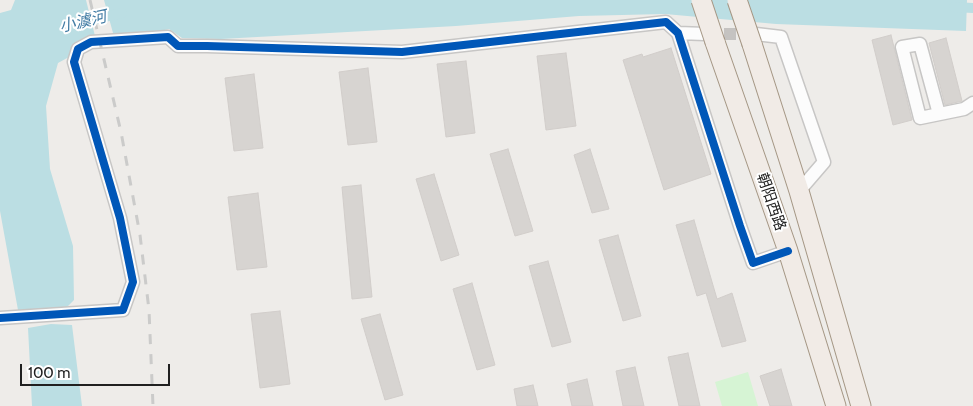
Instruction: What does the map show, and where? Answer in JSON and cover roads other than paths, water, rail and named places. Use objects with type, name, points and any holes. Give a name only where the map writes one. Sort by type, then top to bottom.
[{"type":"main road","name":"朝阳西路","points":[[701,0],[710,38],[788,251],[836,406]]},
{"type":"main road","name":"朝阳西路","points":[[737,0],[754,39],[861,406]]},
{"type":"street","points":[[0,318],[123,310],[133,282],[120,218],[74,62],[78,49],[91,42],[168,37],[178,46],[402,52],[666,22],[678,32],[710,38]]},
{"type":"street","points":[[678,32],[753,263],[788,251]]},
{"type":"street","points":[[754,39],[781,37],[824,162],[799,191]]},
{"type":"street","points":[[939,114],[920,44],[902,47],[920,118],[964,109],[973,103]]},
{"type":"water","points":[[15,0],[86,0],[95,36],[82,40],[74,47],[69,57],[58,63],[46,106],[50,169],[73,246],[74,300],[67,307],[18,310],[0,211],[0,13],[11,10]]},
{"type":"water","points":[[104,0],[967,0],[966,31],[776,24],[665,14],[579,16],[456,26],[221,39],[182,38],[169,29],[145,35],[113,33]]},
{"type":"water","points":[[51,324],[72,325],[82,406],[32,406],[28,328]]},
{"type":"waterway","name":"小澞河","points":[[954,7],[973,8]]},
{"type":"waterway","name":"小澞河","points":[[80,23],[122,13]]},
{"type":"tunnel","points":[[706,34],[754,34]]},
{"type":"railway","points":[[90,0],[121,132],[140,235],[149,310],[153,406]]}]
